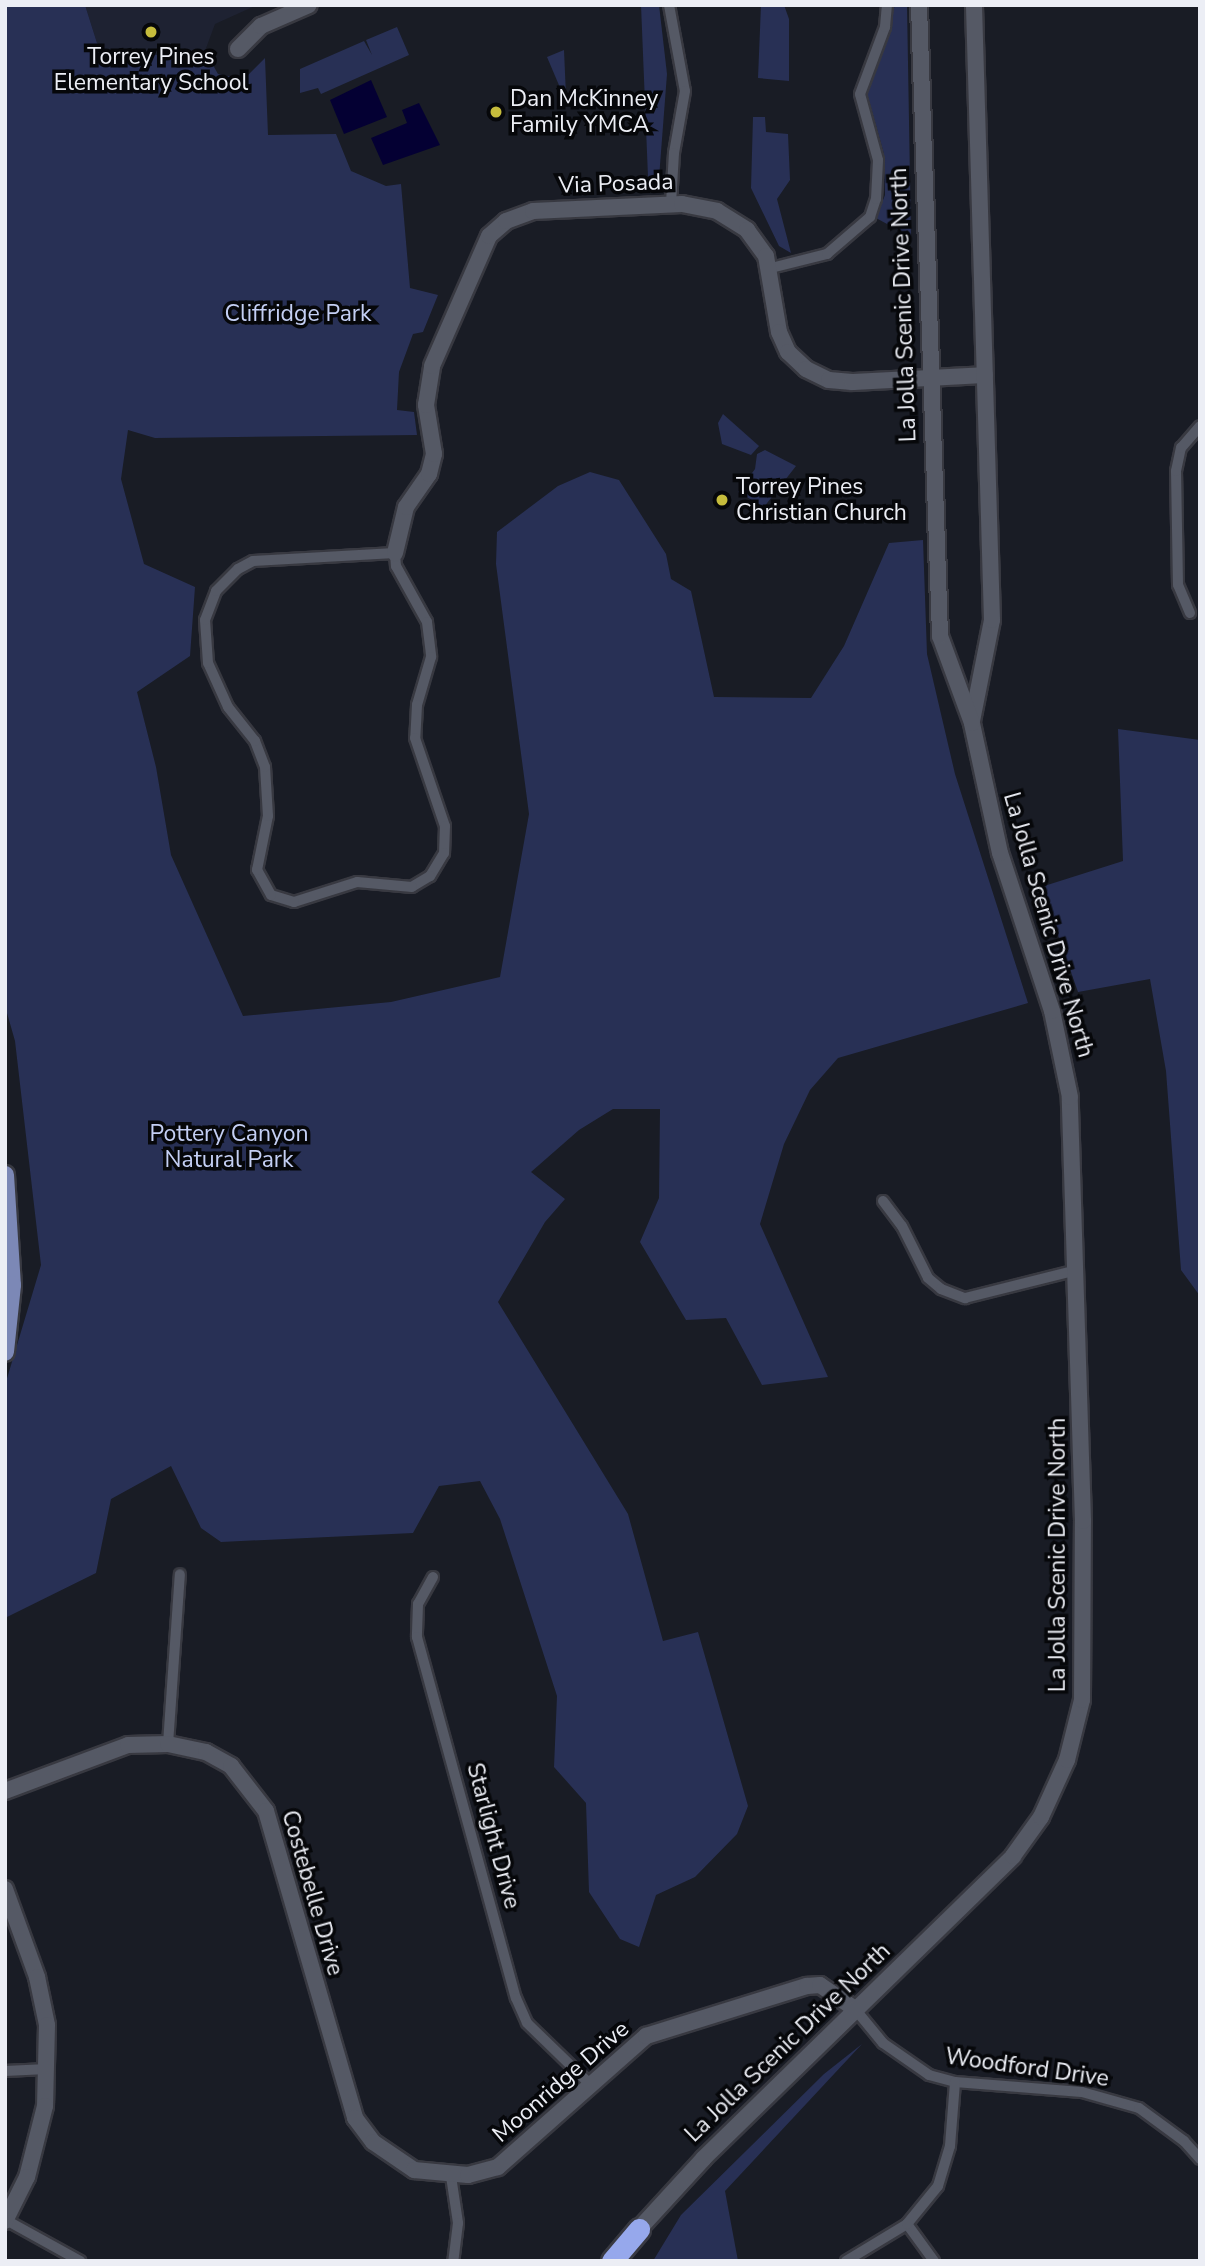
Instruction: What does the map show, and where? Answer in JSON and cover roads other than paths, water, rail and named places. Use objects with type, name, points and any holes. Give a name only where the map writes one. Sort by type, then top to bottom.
[{"type":"highway","points":[[612,2261],[639,2229]]},
{"type":"highway","points":[[622,2261],[639,2229]]},
{"type":"main road","points":[[238,49],[261,26],[309,5]]},
{"type":"main road","name":"La Jolla Scenic Drive North","points":[[639,2229],[665,2197],[1013,1856],[1041,1817],[1067,1760],[1082,1700],[1077,1270],[1065,1060],[1000,853],[972,723],[940,636],[919,5]]},
{"type":"main road","name":"La Jolla Scenic Drive North","points":[[972,723],[992,620],[974,5]]},
{"type":"main road","name":"Via Posada","points":[[394,553],[406,507],[429,474],[434,454],[426,405],[432,366],[489,236],[506,221],[533,211],[671,204],[706,207],[727,216],[754,238],[771,268],[779,332],[788,352],[806,369],[839,382],[985,375]]},
{"type":"main road","points":[[5,1175],[12,1285],[5,1352]]},
{"type":"main road","name":"Costebelle Drive","points":[[5,1791],[128,1745],[167,1744],[206,1752],[231,1766],[266,1811],[355,2118],[392,2158],[414,2170],[451,2176]]},
{"type":"main road","points":[[5,1889],[37,1976],[47,2025],[45,2106],[27,2177],[6,2220]]},
{"type":"main road","name":"Moonridge Drive","points":[[451,2176],[498,2167],[589,2083],[646,2036],[807,1986],[820,1985],[855,2009]]},
{"type":"street","points":[[669,5],[685,91],[673,161],[671,204]]},
{"type":"street","points":[[771,268],[827,254],[870,217],[876,200],[878,160],[860,94],[884,27],[887,5]]},
{"type":"street","points":[[1189,613],[1178,586],[1176,471],[1181,448],[1200,426]]},
{"type":"street","points":[[394,553],[396,566],[427,622],[431,657],[417,705],[415,738],[445,826],[444,853],[430,876],[412,887],[357,882],[294,902],[271,895],[257,870],[268,816],[265,767],[256,741],[228,707],[208,663],[205,620],[216,591],[238,569],[273,557],[348,559],[394,553]]},
{"type":"street","points":[[883,1201],[902,1226],[928,1278],[941,1289],[965,1298],[1077,1270]]},
{"type":"street","points":[[167,1744],[180,1574]]},
{"type":"street","name":"Starlight Drive","points":[[433,1577],[418,1604],[417,1637],[516,1998],[527,2023],[589,2083]]},
{"type":"street","name":"Woodford Drive","points":[[855,2009],[883,2043],[911,2065],[955,2082],[1082,2092],[1139,2108],[1184,2141],[1200,2159]]},
{"type":"street","points":[[5,2071],[47,2069]]},
{"type":"street","points":[[846,2261],[907,2224],[938,2186],[950,2146],[955,2082]]},
{"type":"street","points":[[451,2176],[458,2223],[453,2261]]},
{"type":"street","points":[[6,2220],[80,2261]]},
{"type":"street","points":[[907,2224],[934,2261]]},
{"type":"place","name":"Torrey Pines Elementary School","points":[[151,32]]},
{"type":"place","name":"Dan McKinney Family YMCA","points":[[496,112]]},
{"type":"place","name":"Torrey Pines Christian Church","points":[[722,500]]},
{"type":"park label","name":"Cliffridge Park","points":[[298,314]]},
{"type":"park label","name":"Pottery Canyon Natural Park","points":[[229,1147]]}]
